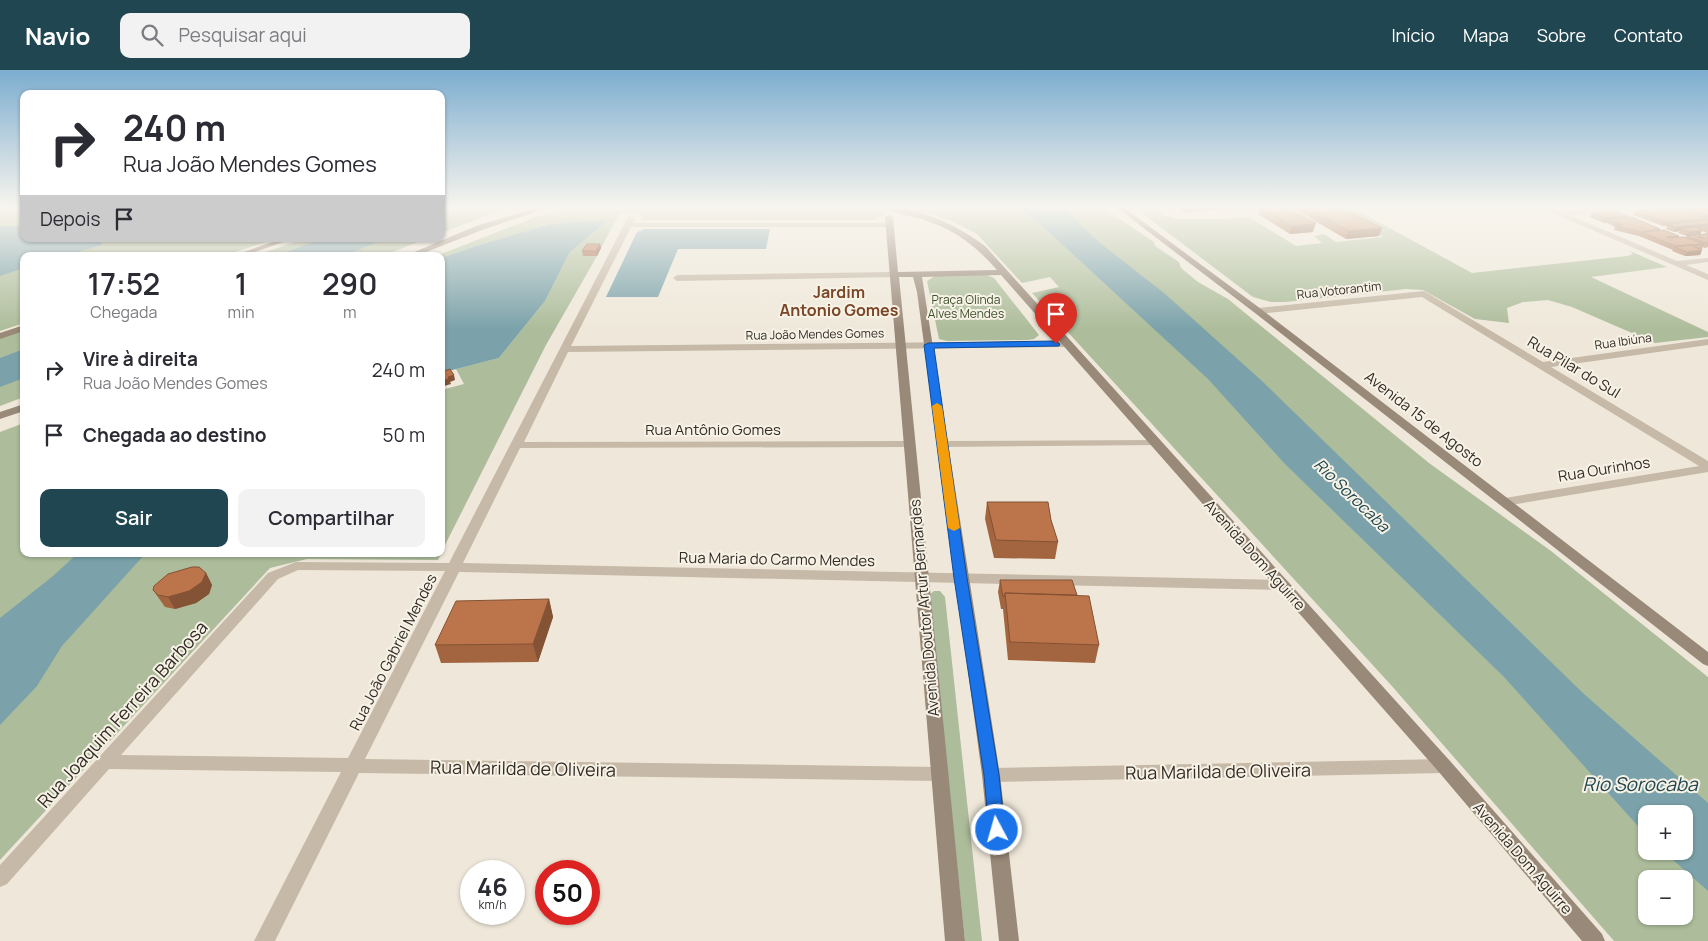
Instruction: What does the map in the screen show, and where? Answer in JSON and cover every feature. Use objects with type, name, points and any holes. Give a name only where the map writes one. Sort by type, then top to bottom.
[{"type":"main road","points":[[248,252],[262,248]]},
{"type":"main road","name":"Avenida Doutor Artur Bernardes","points":[[891,248],[954,941]]},
{"type":"main road","name":"Avenida Dom Aguirre","points":[[982,248],[1444,766],[1594,941]]},
{"type":"main road","name":"Avenida 15 de Agosto","points":[[1173,248],[1258,311],[1708,660]]},
{"type":"main road","points":[[894,275],[1002,272]]},
{"type":"main road","points":[[917,275],[929,345],[961,578],[991,775],[1009,941]]},
{"type":"main road","points":[[0,336],[20,329]]},
{"type":"main road","points":[[0,416],[20,408]]},
{"type":"street","name":"Rua João Gabriel Mendes","points":[[264,941],[616,248]]},
{"type":"street","points":[[1638,248],[1708,277]]},
{"type":"street","points":[[1676,264],[1708,260]]},
{"type":"street","points":[[677,278],[894,275]]},
{"type":"street","name":"Rua Votorantim","points":[[1258,311],[1424,294]]},
{"type":"street","name":"Rua Pilar do Sul","points":[[1424,294],[1708,467]]},
{"type":"street","name":"Rua Ibiúna","points":[[1541,365],[1708,342]]},
{"type":"street","name":"Rua João Mendes Gomes","points":[[565,349],[1066,344]]},
{"type":"street","points":[[942,444],[1155,443]]},
{"type":"street","name":"Rua Antônio Gomes","points":[[516,445],[909,444]]},
{"type":"street","name":"Rua Ourinhos","points":[[1505,502],[1708,467]]},
{"type":"street","name":"Rua Maria do Carmo Mendes","points":[[273,576],[296,566],[454,567],[1283,585]]},
{"type":"street","name":"Rua Joaquim Ferreira Barbosa","points":[[0,878],[107,762],[273,576]]},
{"type":"street","name":"Rua Marilda de Oliveira","points":[[107,762],[939,774]]},
{"type":"street","name":"Rua Marilda de Oliveira","points":[[991,775],[1444,766]]},
{"type":"green space","points":[[0,248],[249,248],[235,252],[20,252],[20,324],[0,331]]},
{"type":"green space","points":[[279,248],[404,248],[392,252],[266,252]]},
{"type":"green space","points":[[457,248],[471,248],[445,257],[445,252]]},
{"type":"green space","points":[[575,248],[601,248],[584,256],[597,256],[546,345],[445,545],[445,389],[464,384],[456,369],[499,358],[545,301],[570,252]]},
{"type":"green space","points":[[990,248],[1157,248],[1179,262],[1181,268],[1198,282],[1228,299],[1429,463],[1551,551],[1708,677],[1708,941],[1614,941],[1391,685],[1032,293],[1059,287],[1050,277],[1022,283]]},
{"type":"green space","points":[[1188,248],[1426,248],[1472,273],[1627,256],[1633,254],[1630,251],[1667,267],[1591,277],[1708,332],[1708,337],[1655,343],[1572,307],[1548,300],[1523,302],[1507,308],[1509,323],[1475,319],[1423,290],[1406,289],[1285,302],[1271,302],[1253,297]]},
{"type":"green space","name":"Praça Olinda Alves Mendes","points":[[940,273],[987,275],[994,278],[1039,335],[1034,339],[1028,340],[947,341],[939,339],[927,281]]},
{"type":"green space","points":[[20,331],[20,398],[0,406],[0,338]]},
{"type":"green space","points":[[20,424],[20,557],[440,557],[438,560],[307,559],[270,568],[0,860],[0,432]]},
{"type":"green space","points":[[934,591],[940,591],[945,597],[982,941],[965,941],[929,595]]},
{"type":"water","points":[[0,248],[93,248],[77,252],[20,252],[20,269],[0,276]]},
{"type":"water","points":[[298,248],[364,248],[353,252],[286,252]]},
{"type":"water","points":[[471,248],[575,248],[570,252],[545,301],[499,358],[445,372],[445,257]]},
{"type":"water","points":[[630,248],[766,248],[678,249],[658,297],[606,297]]},
{"type":"water","name":"Rio Sorocaba","points":[[1066,248],[1106,248],[1164,293],[1262,381],[1584,694],[1708,803],[1708,891],[1693,878],[1693,870],[1684,870],[1673,860],[1693,860],[1693,805],[1638,805],[1638,826],[1504,677],[1285,464],[1208,379]]},
{"type":"water","points":[[20,350],[20,380],[0,387],[0,358]]},
{"type":"water","points":[[74,557],[142,557],[62,646],[37,686],[0,725],[0,618]]},
{"type":"building","points":[[584,248],[598,248],[596,251],[582,251]]},
{"type":"building","points":[[1677,248],[1696,248],[1702,250],[1687,252]]},
{"type":"building","points":[[450,369],[454,375],[445,380],[445,371]]},
{"type":"building","points":[[987,502],[1048,502],[1058,542],[996,540]]},
{"type":"building","points":[[192,567],[199,567],[206,573],[202,582],[189,591],[168,597],[158,595],[153,590],[154,586],[168,574]]},
{"type":"building","points":[[1000,580],[1072,580],[1077,595],[1005,593],[1003,597]]},
{"type":"building","points":[[1005,593],[1089,596],[1099,645],[1010,642]]},
{"type":"building","points":[[549,599],[533,644],[435,645],[456,601]]},
{"type":"slow traffic","points":[[937,406],[954,528]]},
{"type":"district","name":"Jardim Antonio Gomes","points":[[839,301]]},
{"type":"route","points":[[997,830],[991,775],[961,578],[929,345],[1056,344]]}]
